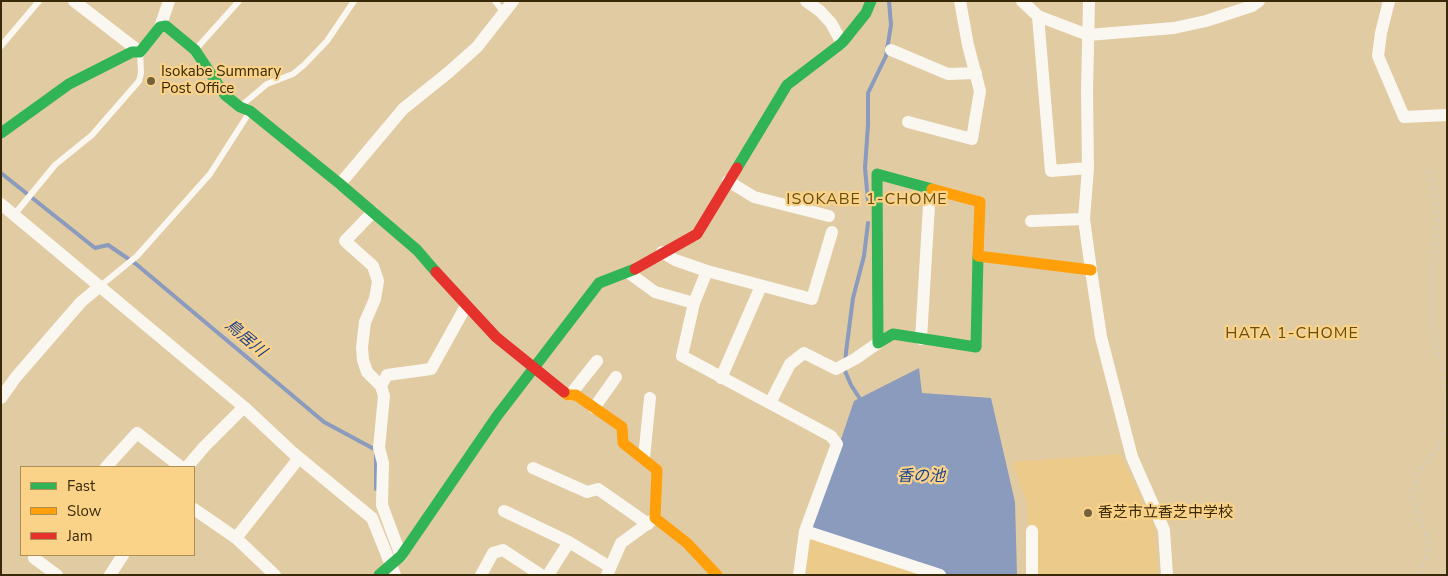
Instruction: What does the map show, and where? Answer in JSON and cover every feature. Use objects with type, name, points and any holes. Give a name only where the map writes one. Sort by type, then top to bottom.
[{"type":"street","points":[[74,1],[140,52]]},
{"type":"street","points":[[140,52],[160,27],[169,1]]},
{"type":"street","points":[[340,184],[403,110],[477,47],[513,1]]},
{"type":"street","points":[[806,1],[820,11],[831,23],[842,43]]},
{"type":"street","points":[[378,575],[393,570],[497,416],[600,283],[629,272],[696,234],[788,85],[842,43],[866,14],[871,1]]},
{"type":"street","points":[[908,122],[972,139],[980,91],[968,45],[960,1]]},
{"type":"street","points":[[1022,1],[1038,16],[1088,35],[1174,28],[1206,21],[1252,6],[1259,1]]},
{"type":"street","points":[[1089,1],[1088,168],[1084,219],[1102,337],[1132,457],[1164,530],[1166,575]]},
{"type":"street","points":[[1390,1],[1381,34],[1378,56],[1404,117],[1447,115]]},
{"type":"street","points":[[1038,16],[1051,171],[1088,168]]},
{"type":"street","points":[[160,27],[166,26],[195,50],[225,95],[340,184],[417,250],[496,337],[534,369],[570,395],[576,395],[622,427],[623,443],[644,458],[656,470],[651,521],[621,543],[610,572],[569,542],[504,511]]},
{"type":"street","points":[[891,50],[948,74],[976,73]]},
{"type":"street","points":[[1,133],[69,84],[132,52],[140,52]]},
{"type":"street","points":[[770,403],[790,364],[804,353],[836,369],[893,334],[976,347],[980,202],[877,174],[878,343]]},
{"type":"street","points":[[728,181],[754,197],[829,216]]},
{"type":"street","points":[[921,338],[930,188]]},
{"type":"street","points":[[1,204],[244,407],[299,458],[372,518],[393,570]]},
{"type":"street","points":[[373,212],[346,241],[373,266],[378,281],[375,299],[366,322],[362,347],[363,360],[367,372],[381,386],[384,396],[380,448],[383,462],[382,505],[401,556]]},
{"type":"street","points":[[1031,221],[1084,219]]},
{"type":"street","points":[[662,252],[675,260],[707,271],[812,299],[832,232]]},
{"type":"street","points":[[978,256],[1091,270]]},
{"type":"street","points":[[707,271],[694,303],[682,356],[831,436],[837,444],[805,531],[799,575]]},
{"type":"street","points":[[629,272],[655,292],[694,303]]},
{"type":"street","points":[[721,378],[761,286]]},
{"type":"street","points":[[1,398],[16,377],[75,309],[99,287]]},
{"type":"street","points":[[381,386],[387,375],[431,369],[466,306]]},
{"type":"street","points":[[570,395],[597,361]]},
{"type":"street","points":[[594,408],[616,377]]},
{"type":"street","points":[[644,458],[650,398]]},
{"type":"street","points":[[188,466],[244,407]]},
{"type":"street","points":[[107,466],[137,433],[180,466]]},
{"type":"street","points":[[236,538],[299,458]]},
{"type":"street","points":[[533,468],[587,492],[598,489],[687,543],[717,575]]},
{"type":"street","points":[[195,510],[236,538],[276,575]]},
{"type":"street","points":[[805,531],[940,575]]},
{"type":"street","points":[[1032,531],[1032,575]]},
{"type":"street","points":[[548,575],[569,542]]},
{"type":"street","points":[[480,575],[493,553],[503,550],[541,575]]},
{"type":"street","points":[[110,575],[122,556]]},
{"type":"street","points":[[34,558],[57,575]]},
{"type":"lane","points":[[1,46],[40,1]]},
{"type":"lane","points":[[195,50],[239,1]]},
{"type":"lane","points":[[99,287],[137,256],[210,174],[245,109],[267,84],[293,74],[304,65],[327,41],[354,1]]},
{"type":"lane","points":[[496,1],[504,13]]},
{"type":"lane","points":[[14,215],[55,165],[92,135],[139,80],[141,73],[140,52]]},
{"type":"path","points":[[1421,575],[1429,543],[1411,495],[1419,471],[1437,448],[1445,426],[1446,394],[1434,328],[1432,279],[1438,219],[1434,186],[1427,167]]},
{"type":"shaded area","name":"香芝市立香芝中学校","points":[[1120,454],[1154,524],[1158,575],[1031,575],[1027,503],[1012,462]]},
{"type":"shaded area","points":[[810,537],[924,575],[807,575]]},
{"type":"water","name":"香の池","points":[[919,368],[922,393],[991,398],[1015,502],[1017,575],[944,575],[811,528],[854,401]]},
{"type":"waterway","points":[[868,201],[865,168],[868,93],[886,56],[891,25],[889,1]]},
{"type":"waterway","name":"鳥居川","points":[[1,173],[95,248],[108,245],[136,264],[324,422],[376,450],[376,489]]},
{"type":"waterway","points":[[862,402],[845,371],[853,298],[864,256],[868,223]]},
{"type":"traffic: fast","points":[[737,168],[787,85],[842,43],[866,13],[871,1]]},
{"type":"traffic: fast","points":[[1,133],[69,84],[132,52],[140,52],[160,27],[166,26],[195,50],[225,95],[240,107],[250,111],[340,184],[417,250],[436,272]]},
{"type":"traffic: fast","points":[[932,189],[877,174],[878,343],[893,334],[976,347],[978,256]]},
{"type":"traffic: fast","points":[[379,575],[401,556],[497,416],[599,283],[635,269]]},
{"type":"traffic: slow","points":[[932,189],[980,202],[978,256],[1091,270]]},
{"type":"traffic: slow","points":[[564,392],[568,395],[576,395],[622,427],[623,443],[657,470],[655,518],[687,543],[717,575]]},
{"type":"traffic: jam","points":[[635,269],[697,234],[737,168]]},
{"type":"traffic: jam","points":[[436,272],[496,337],[564,392]]},
{"type":"place","name":"Isokabe Summary Post Office","points":[[151,81]]},
{"type":"place","name":"香芝市立香芝中学校","points":[[1088,513]]},
{"type":"district","name":"ISOKABE 1-CHOME","points":[[867,200]]},
{"type":"district","name":"HATA 1-CHOME","points":[[1292,334]]}]
